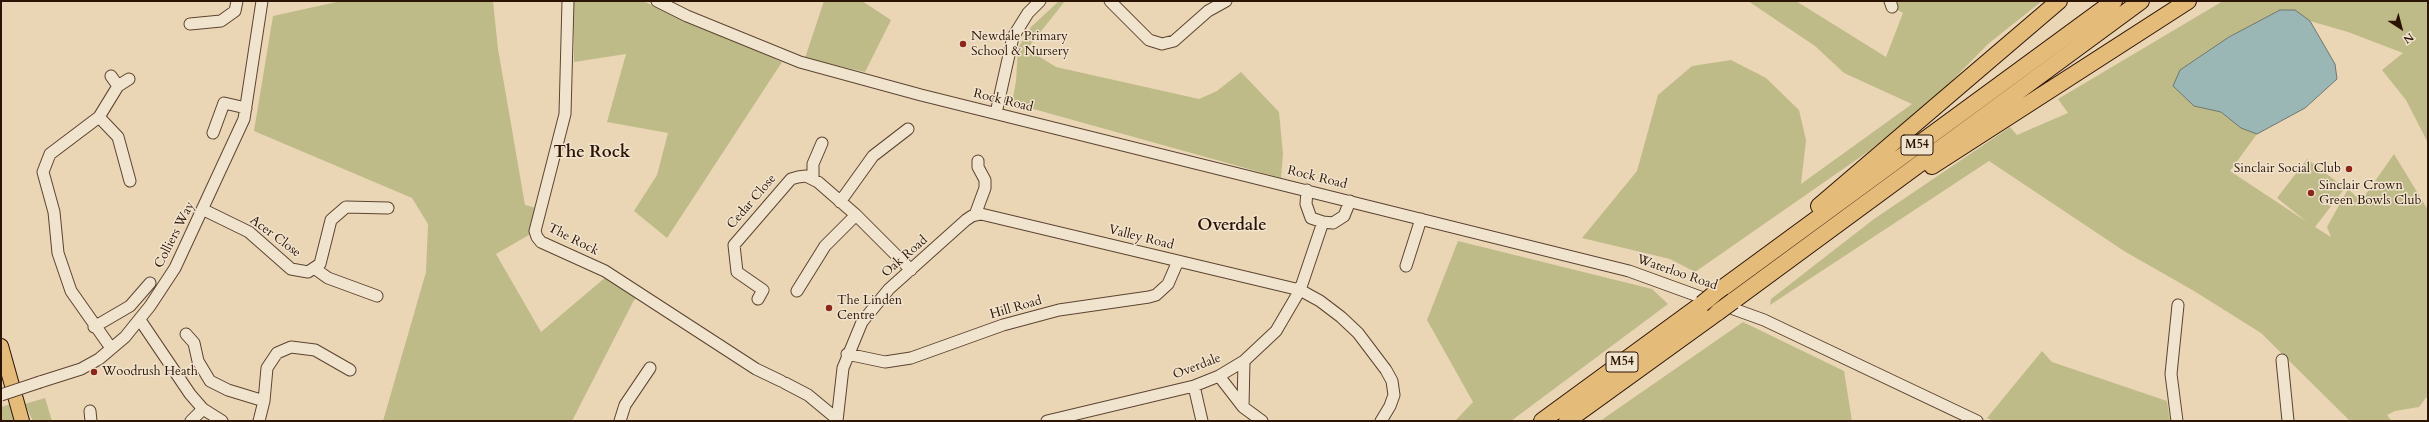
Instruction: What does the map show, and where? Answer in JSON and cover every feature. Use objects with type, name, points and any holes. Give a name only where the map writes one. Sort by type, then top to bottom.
[{"type":"highway","name":"M54","points":[[1712,296],[2059,1]]},
{"type":"highway","name":"M54","points":[[1542,421],[2114,1]]},
{"type":"highway","name":"M54","points":[[1567,421],[1806,248],[2142,1]]},
{"type":"highway","name":"M54","points":[[1806,248],[2188,1]]},
{"type":"main road","points":[[1,346],[22,421]]},
{"type":"street","points":[[190,24],[221,21],[235,11],[237,1]]},
{"type":"street","name":"Colliers Way","points":[[1,395],[81,369],[111,348],[131,332],[175,268],[204,210],[244,119],[262,1]]},
{"type":"street","name":"The Rock","points":[[568,1],[565,114],[535,231],[540,242],[605,271],[750,365],[808,395],[837,420]]},
{"type":"street","name":"Rock Road","points":[[657,1],[687,16],[800,62],[996,113],[1350,201]]},
{"type":"street","points":[[996,113],[1013,38],[1028,12],[1040,1]]},
{"type":"street","points":[[1110,1],[1149,40],[1162,44],[1174,41],[1208,11],[1226,1]]},
{"type":"street","points":[[111,76],[118,86]]},
{"type":"street","points":[[111,348],[94,327],[71,291],[58,254],[54,212],[43,172],[50,154],[99,117],[118,86],[129,79]]},
{"type":"street","points":[[213,133],[224,103],[246,108]]},
{"type":"street","points":[[99,117],[118,137],[130,181]]},
{"type":"street","points":[[840,202],[873,156],[908,129]]},
{"type":"street","points":[[822,143],[813,164],[813,178],[856,215],[911,270]]},
{"type":"street","points":[[975,215],[986,188],[985,180],[978,167],[978,161]]},
{"type":"street","name":"Cedar Close","points":[[758,299],[763,290],[737,272],[734,245],[791,179],[806,176],[813,178]]},
{"type":"street","points":[[1307,190],[1306,204],[1311,218],[1324,222],[1333,223],[1344,216],[1350,201]]},
{"type":"street","name":"Waterloo Road","points":[[1350,201],[1628,271],[1676,287],[1764,320],[1977,421]]},
{"type":"street","points":[[377,296],[328,278],[314,268],[320,264],[332,220],[346,207],[388,208]]},
{"type":"street","name":"Acer Close","points":[[204,210],[249,232],[292,269],[308,272],[314,268]]},
{"type":"street","points":[[797,292],[825,246],[856,215]]},
{"type":"street","name":"Valley Road","points":[[975,215],[998,217],[1300,290],[1320,301],[1358,333],[1386,370],[1392,381],[1394,395],[1390,406],[1381,421]]},
{"type":"street","name":"Oak Road","points":[[837,420],[840,384],[847,354],[855,335],[867,314],[881,296],[966,220],[975,215]]},
{"type":"street","points":[[1406,266],[1421,219]]},
{"type":"street","name":"Overdale","points":[[1046,421],[1194,386],[1219,376],[1244,361],[1276,330],[1300,290],[1324,222]]},
{"type":"street","name":"Hill Road","points":[[847,354],[885,362],[911,358],[1003,325],[1059,310],[1149,297],[1156,295],[1168,284],[1178,261]]},
{"type":"street","points":[[94,327],[130,306],[150,282]]},
{"type":"street","points":[[2177,421],[2171,374],[2178,305]]},
{"type":"street","points":[[140,320],[190,394],[203,409],[222,421]]},
{"type":"street","points":[[186,334],[194,343],[198,361],[210,381],[228,390],[264,401]]},
{"type":"street","points":[[259,421],[264,401],[267,368],[277,353],[291,347],[316,350],[350,370]]},
{"type":"street","points":[[2282,360],[2288,421]]},
{"type":"street","points":[[1243,407],[1244,361]]},
{"type":"street","points":[[620,421],[625,405],[650,368]]},
{"type":"street","points":[[1219,376],[1243,407],[1262,421]]},
{"type":"street","points":[[1194,386],[1202,421]]},
{"type":"street","points":[[190,421],[203,409]]},
{"type":"shaded area","points":[[341,1],[493,1],[498,49],[525,205],[544,210],[541,228],[496,254],[541,332],[607,276],[639,294],[633,302],[572,421],[383,421],[426,272],[428,224],[412,198],[254,131],[273,16]]},
{"type":"shaded area","points":[[574,1],[643,1],[782,62],[667,238],[634,211],[657,175],[668,133],[607,122],[626,54],[574,62]]},
{"type":"shaded area","points":[[824,1],[862,1],[891,20],[865,72],[805,58]]},
{"type":"shaded area","points":[[1059,1],[1065,1],[1027,49],[1056,67],[1199,99],[1217,91],[1241,72],[1279,112],[1283,154],[1281,178],[1012,103],[1016,81],[1018,48],[1031,27]]},
{"type":"shaded area","points":[[1748,1],[1796,1],[1886,57],[1903,13],[1896,9],[1898,1],[2042,1],[1988,44],[1940,93],[1869,151],[1695,272],[1670,259],[1582,238],[1637,171],[1658,95],[1692,66],[1731,60],[1766,78],[1799,110],[1806,140],[1801,184],[1912,104],[1844,73],[1815,46]]},
{"type":"shaded area","points":[[2223,1],[2428,1],[2428,143],[2406,100],[2382,70],[2403,53],[2348,32],[2310,21],[2294,10],[2280,10],[2229,37],[2180,70],[2194,106],[2221,112],[2241,128],[2257,134],[2230,171],[2307,222],[2277,198],[2307,159],[2345,188],[2315,227],[2331,237],[2327,227],[2348,189],[2361,201],[2394,154],[2428,210],[2428,395],[2419,407],[2395,411],[2387,415],[2392,421],[2350,421],[2261,333],[2194,291],[2124,251],[1989,161],[1770,305],[1771,299],[1874,219],[2010,127],[2017,135],[2068,113],[2058,99]]},
{"type":"shaded area","points":[[1458,241],[1652,289],[1668,304],[1511,421],[1455,421],[1473,402],[1427,320]]},
{"type":"shaded area","points":[[1743,322],[1844,371],[1852,421],[1600,421]]},
{"type":"shaded area","points":[[2042,351],[2052,362],[2167,401],[2170,421],[1993,421],[1987,418]]},
{"type":"shaded area","points":[[45,398],[52,421],[33,421],[25,404]]},
{"type":"shaded area","points":[[11,404],[17,421],[1,421],[1,407]]},
{"type":"water","points":[[2280,10],[2295,10],[2310,21],[2335,64],[2337,79],[2305,108],[2257,134],[2241,128],[2221,112],[2194,106],[2173,86],[2180,70],[2229,37]]},
{"type":"place","name":"Newdale Primary School & Nursery","points":[[963,44]]},
{"type":"place","name":"Sinclair Social Club","points":[[2349,169]]},
{"type":"place","name":"Sinclair Crown Green Bowls Club","points":[[2311,193]]},
{"type":"place","name":"The Linden Centre","points":[[829,308]]},
{"type":"place","name":"Woodrush Heath","points":[[94,372]]},
{"type":"district","name":"The Rock","points":[[592,153]]},
{"type":"district","name":"Overdale","points":[[1232,226]]}]
